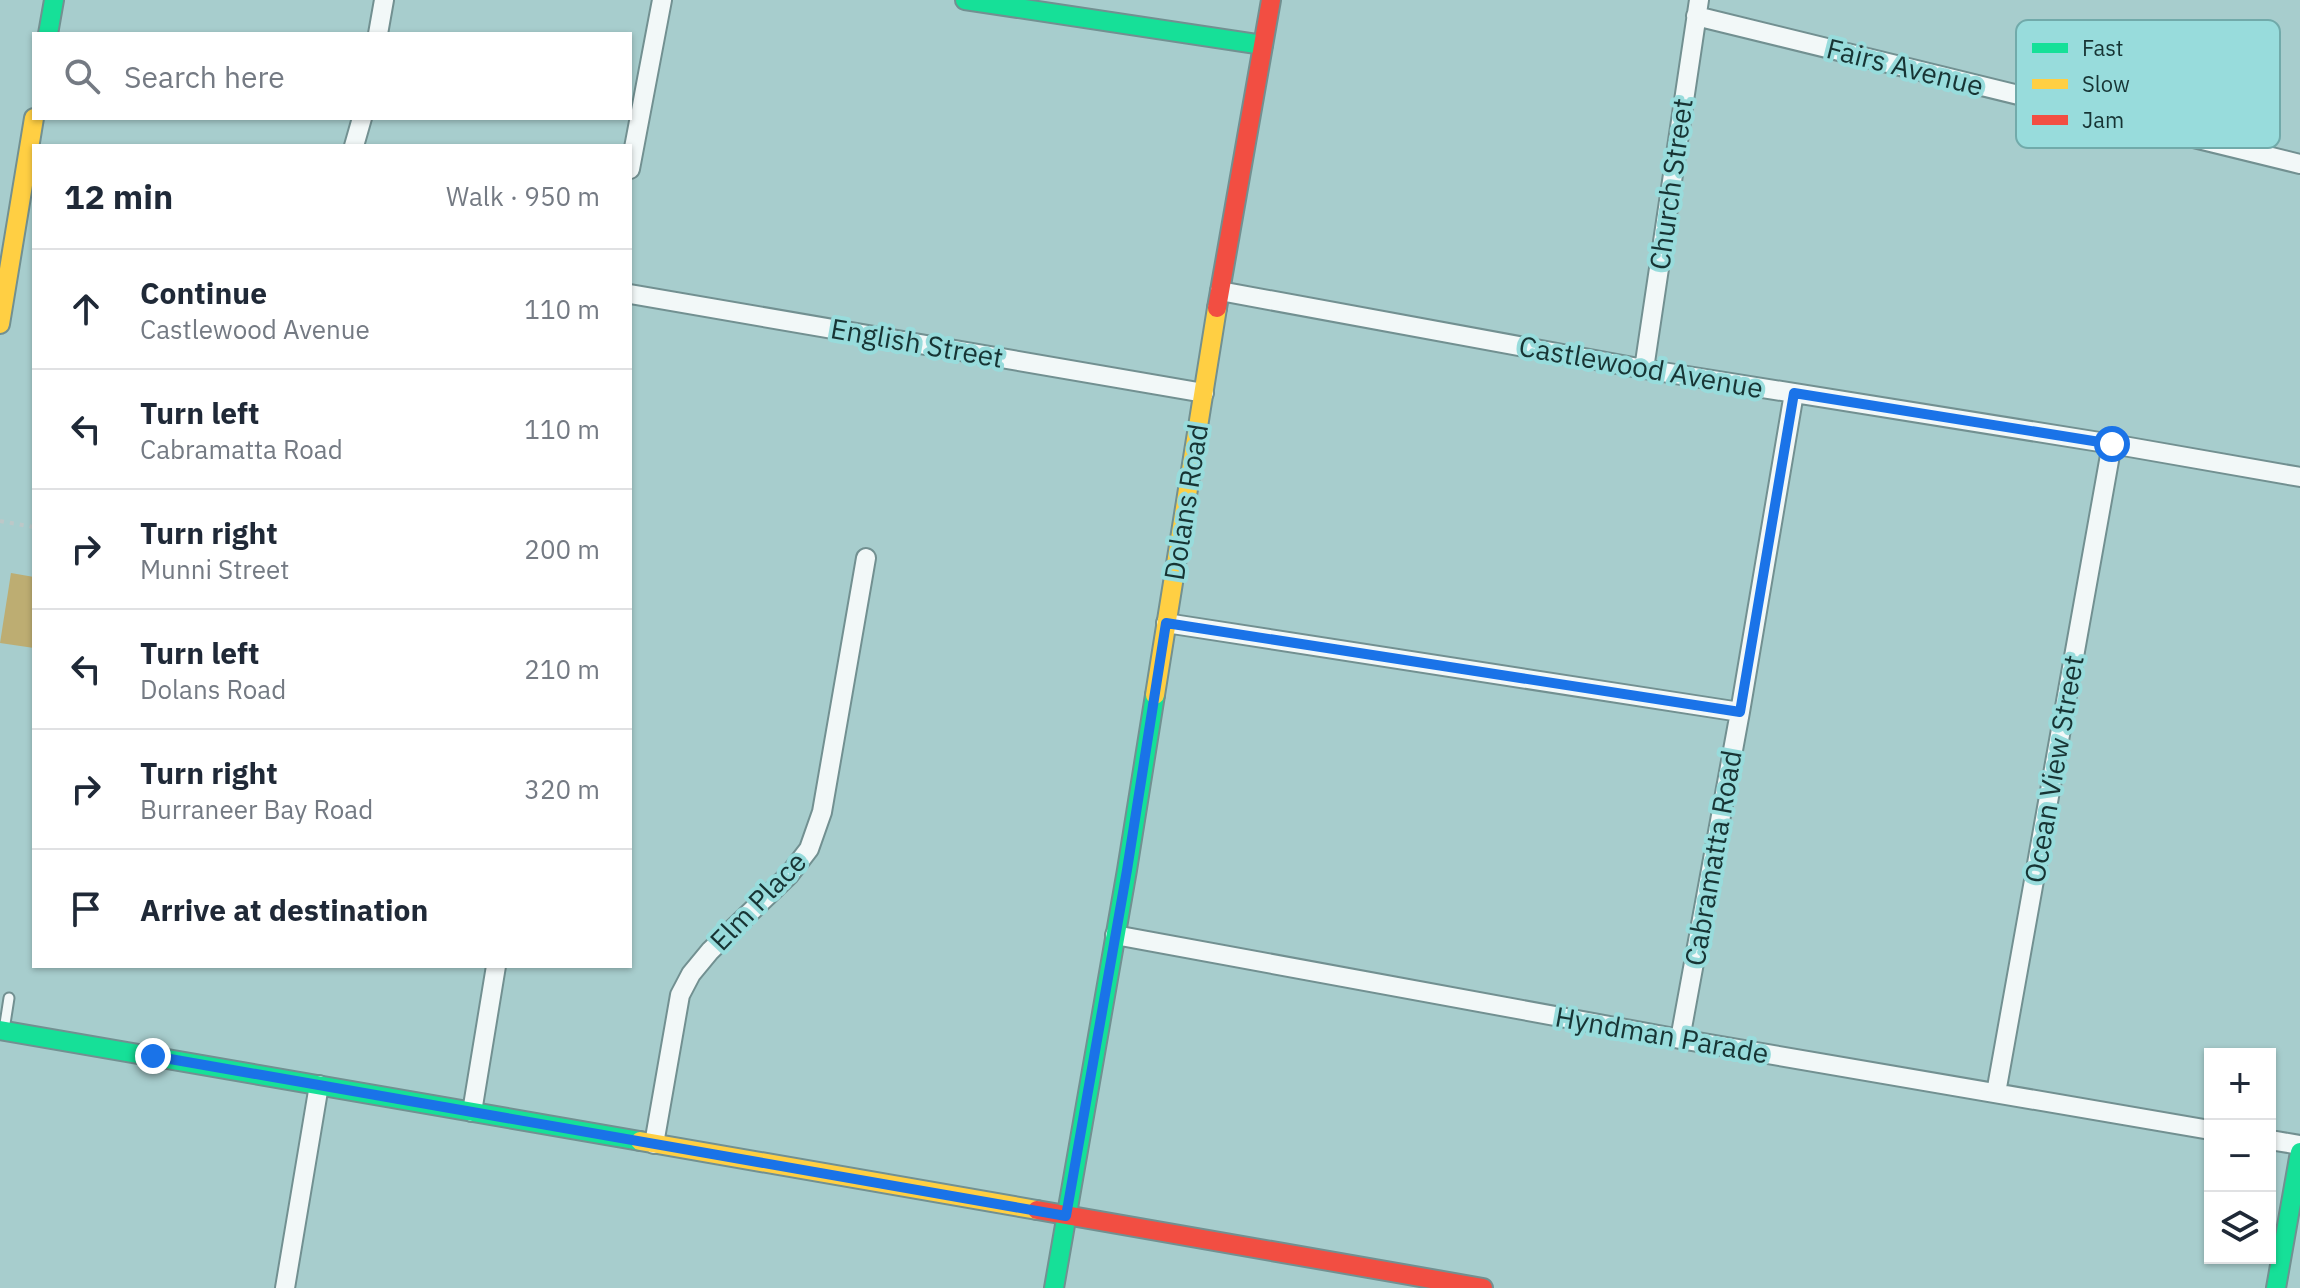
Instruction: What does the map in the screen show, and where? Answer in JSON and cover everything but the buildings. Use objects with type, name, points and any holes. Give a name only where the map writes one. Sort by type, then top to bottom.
[{"type":"street","points":[[48,32],[54,0]]},
{"type":"street","points":[[378,32],[384,0]]},
{"type":"street","points":[[632,158],[662,0]]},
{"type":"street","points":[[965,0],[1263,45]]},
{"type":"street","name":"Dolans Road","points":[[1054,1288],[1271,0]]},
{"type":"street","name":"Fairs Avenue","points":[[1697,8],[2016,91]]},
{"type":"street","name":"Church Street","points":[[1644,369],[1697,8]]},
{"type":"street","points":[[0,324],[34,120]]},
{"type":"street","points":[[355,144],[361,120]]},
{"type":"street","name":"Fairs Avenue","points":[[2238,148],[2300,164]]},
{"type":"street","name":"Castlewood Avenue","points":[[1220,291],[1644,369],[2300,477]]},
{"type":"street","name":"English Street","points":[[632,294],[1204,393]]},
{"type":"street","name":"Cabramatta Road","points":[[1680,1039],[1794,393]]},
{"type":"street","name":"Ocean View Street","points":[[1996,1093],[2112,444]]},
{"type":"street","name":"Elm Place","points":[[654,1144],[680,995],[691,974],[710,951],[789,875],[809,849],[822,812],[866,558]]},
{"type":"street","points":[[1166,623],[1740,712]]},
{"type":"street","name":"Hyndman Parade","points":[[1115,935],[1680,1039],[2204,1129]]},
{"type":"street","points":[[472,1112],[496,968]]},
{"type":"street","points":[[2,1030],[1066,1216],[1382,1279],[1483,1288]]},
{"type":"street","points":[[285,1288],[319,1085]]},
{"type":"street","points":[[2276,1141],[2300,1145]]},
{"type":"street","points":[[2276,1288],[2300,1152]]},
{"type":"lane","points":[[2,1030],[9,998]]},
{"type":"path","points":[[0,521],[32,527]]},
{"type":"shaded area","points":[[11,573],[32,577],[32,648],[0,643]]},
{"type":"traffic: fast","points":[[48,32],[54,0]]},
{"type":"traffic: fast","points":[[965,0],[1263,45]]},
{"type":"traffic: fast","points":[[1054,1288],[1155,695]]},
{"type":"traffic: fast","points":[[0,1030],[640,1141]]},
{"type":"traffic: fast","points":[[2276,1288],[2300,1152]]},
{"type":"traffic: slow","points":[[0,324],[34,120]]},
{"type":"traffic: slow","points":[[1155,695],[1217,308]]},
{"type":"traffic: slow","points":[[640,1141],[1037,1210]]},
{"type":"traffic: jam","points":[[1217,308],[1271,0]]},
{"type":"traffic: jam","points":[[1037,1210],[1483,1288]]},
{"type":"route","points":[[153,1056],[1066,1216],[1127,870],[1166,623],[1740,712],[1794,393],[2112,444]]}]
